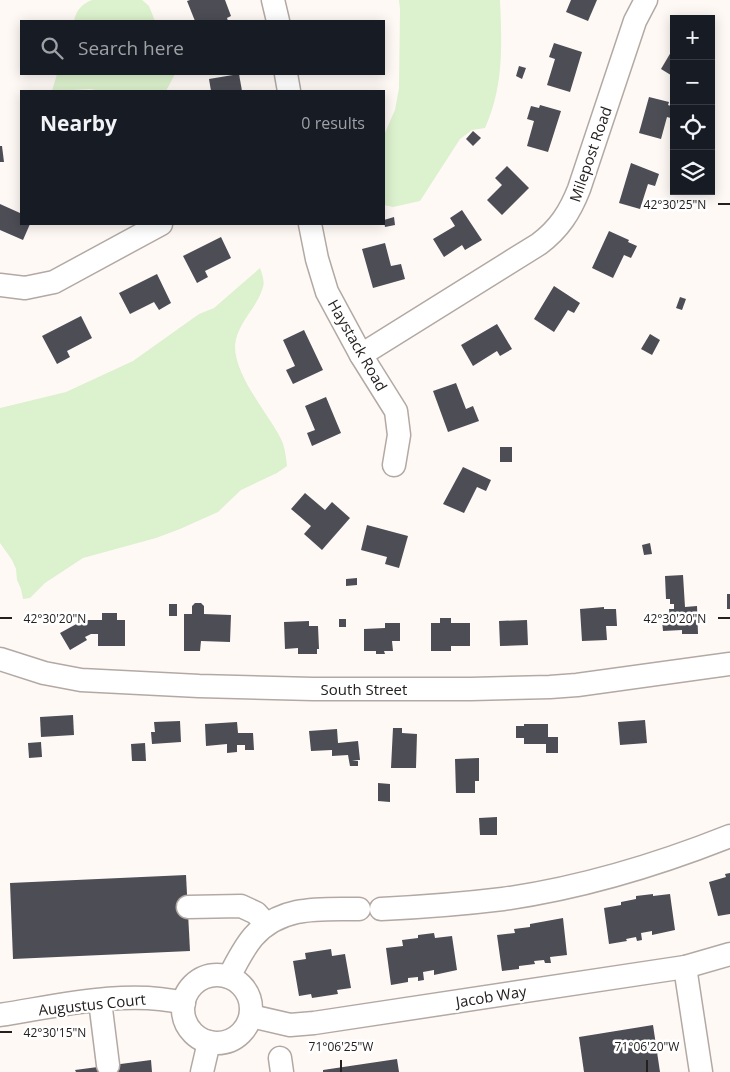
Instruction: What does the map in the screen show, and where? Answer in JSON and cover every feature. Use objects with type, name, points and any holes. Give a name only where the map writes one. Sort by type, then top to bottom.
[{"type":"street","points":[[273,0],[278,20]]},
{"type":"street","name":"Milepost Road","points":[[362,355],[540,244],[559,226],[570,210],[579,189],[635,21],[646,0]]},
{"type":"street","points":[[286,75],[289,90]]},
{"type":"street","points":[[0,285],[25,288],[54,282],[159,225]]},
{"type":"street","name":"Haystack Road","points":[[310,225],[319,268],[327,292],[396,411],[399,435],[394,465]]},
{"type":"street","name":"South Street","points":[[0,660],[44,673],[81,680],[312,689],[550,687],[730,664]]},
{"type":"street","points":[[228,977],[246,946],[266,924],[285,914],[310,910],[370,909],[504,899],[592,882],[678,856],[730,836]]},
{"type":"street","points":[[188,907],[245,907],[256,913],[266,924]]},
{"type":"street","name":"Jacob Way","points":[[251,1016],[290,1025],[314,1024],[685,966],[730,954]]},
{"type":"street","points":[[685,966],[701,1072]]},
{"type":"street","points":[[217,975],[228,977],[238,982],[246,990],[252,1005],[251,1016],[246,1027],[238,1036],[221,1043],[209,1042],[198,1037],[189,1027],[184,1015],[184,1003],[188,992],[200,980],[217,975]]},
{"type":"street","name":"Augustus Court","points":[[0,1015],[100,1000],[152,998],[184,1003]]},
{"type":"street","points":[[100,1000],[108,1066]]},
{"type":"street","points":[[202,1072],[209,1042]]},
{"type":"green space","points":[[92,0],[142,0],[149,6],[155,20],[74,20],[76,14],[85,3]]},
{"type":"green space","points":[[399,0],[500,0],[501,49],[496,97],[485,128],[472,130],[460,139],[420,201],[393,207],[385,205],[385,133],[395,110],[399,88]]},
{"type":"green space","points":[[57,75],[174,75],[167,90],[52,90]]},
{"type":"green space","points":[[260,268],[264,285],[257,302],[239,330],[235,346],[236,358],[246,382],[281,439],[287,466],[277,473],[241,490],[218,512],[156,538],[83,558],[45,583],[30,598],[23,599],[17,580],[16,569],[0,543],[0,408],[66,392],[133,361],[199,314],[214,308]]},
{"type":"building","points":[[225,0],[231,16],[227,18],[228,20],[195,20],[187,1]]},
{"type":"building","points":[[571,0],[597,0],[588,21],[566,12]]},
{"type":"building","points":[[554,43],[582,52],[570,92],[547,85],[555,59],[549,57]]},
{"type":"building","points":[[670,54],[670,75],[661,69]]},
{"type":"building","points":[[519,66],[526,68],[522,79],[516,76]]},
{"type":"building","points":[[239,75],[242,90],[211,90],[209,79]]},
{"type":"building","points":[[649,97],[669,102],[670,118],[667,117],[661,139],[639,133]]},
{"type":"building","points":[[540,105],[561,111],[548,152],[527,146],[534,121],[527,119],[531,106],[539,108]]},
{"type":"building","points":[[473,131],[481,138],[473,146],[466,139]]},
{"type":"building","points":[[0,146],[2,146],[4,162],[0,162]]},
{"type":"building","points":[[631,163],[659,174],[655,186],[648,184],[640,209],[619,203]]},
{"type":"building","points":[[507,166],[529,188],[502,215],[487,200],[502,185],[495,178]]},
{"type":"building","points":[[0,204],[20,213],[20,225],[30,225],[23,240],[0,230]]},
{"type":"building","points":[[462,210],[482,240],[465,250],[462,245],[444,257],[433,239],[455,226],[450,218]]},
{"type":"building","points":[[394,217],[395,225],[385,227],[385,220]]},
{"type":"building","points":[[609,231],[629,240],[628,242],[637,246],[631,258],[624,255],[613,278],[592,268]]},
{"type":"building","points":[[221,237],[231,258],[205,271],[208,277],[197,283],[183,256]]},
{"type":"building","points":[[385,243],[391,266],[401,264],[405,279],[373,288],[362,249]]},
{"type":"building","points":[[157,274],[171,303],[159,310],[154,302],[130,314],[119,293]]},
{"type":"building","points":[[554,286],[580,303],[574,313],[568,310],[554,332],[534,319]]},
{"type":"building","points":[[680,297],[686,299],[682,310],[676,308]]},
{"type":"building","points":[[81,316],[92,338],[67,351],[70,357],[57,364],[42,336]]},
{"type":"building","points":[[497,324],[512,349],[500,356],[497,351],[473,366],[461,345]]},
{"type":"building","points":[[304,330],[323,370],[293,384],[286,370],[295,366],[283,340]]},
{"type":"building","points":[[650,334],[660,340],[652,355],[641,349]]},
{"type":"building","points":[[456,383],[466,409],[473,406],[479,421],[448,432],[433,391]]},
{"type":"building","points":[[326,397],[341,433],[312,446],[307,433],[315,430],[305,406]]},
{"type":"building","points":[[500,447],[512,447],[512,462],[500,462]]},
{"type":"building","points":[[463,467],[491,480],[486,491],[477,487],[464,513],[443,504]]},
{"type":"building","points":[[305,493],[325,510],[332,502],[350,518],[322,550],[304,534],[311,526],[291,509]]},
{"type":"building","points":[[367,525],[408,536],[399,568],[385,564],[387,557],[361,550]]},
{"type":"building","points":[[650,543],[652,554],[644,555],[642,545]]},
{"type":"building","points":[[683,575],[685,607],[697,606],[698,634],[682,634],[682,630],[663,631],[662,620],[670,619],[669,609],[674,609],[674,604],[670,604],[670,599],[666,599],[665,576]]},
{"type":"building","points":[[357,578],[357,585],[346,586],[346,579]]},
{"type":"building","points":[[727,594],[730,594],[730,609],[727,609]]},
{"type":"building","points":[[195,603],[201,603],[204,606],[204,614],[231,615],[230,642],[201,641],[200,651],[184,651],[184,614],[192,614],[192,606]]},
{"type":"building","points":[[169,604],[177,604],[177,616],[169,616]]},
{"type":"building","points":[[604,607],[604,609],[616,609],[617,626],[606,626],[607,640],[582,641],[580,609]]},
{"type":"building","points":[[102,613],[117,613],[117,620],[125,620],[125,646],[98,646],[98,634],[91,634],[85,637],[87,640],[70,650],[60,633],[80,622],[81,624],[88,620],[102,620]]},
{"type":"building","points":[[440,618],[451,618],[451,623],[470,623],[470,646],[451,646],[451,651],[431,651],[431,623],[440,623]]},
{"type":"building","points":[[339,619],[346,619],[346,627],[339,627]]},
{"type":"building","points":[[527,620],[528,645],[500,646],[499,621]]},
{"type":"building","points":[[309,621],[309,626],[318,626],[319,649],[317,649],[317,654],[298,654],[298,648],[285,649],[284,622]]},
{"type":"building","points":[[385,623],[400,623],[400,641],[392,641],[393,651],[384,651],[385,654],[376,654],[376,651],[364,651],[364,629],[385,628]]},
{"type":"building","points":[[73,715],[74,735],[41,737],[40,717]]},
{"type":"building","points":[[645,720],[647,743],[620,745],[618,722]]},
{"type":"building","points":[[180,721],[181,742],[152,744],[151,732],[155,732],[154,722]]},
{"type":"building","points":[[237,722],[238,733],[253,733],[254,750],[245,750],[245,745],[237,745],[237,752],[227,753],[227,744],[206,746],[205,724]]},
{"type":"building","points":[[524,724],[548,724],[548,737],[558,737],[558,753],[546,753],[546,744],[524,744],[524,738],[516,738],[516,726],[524,726]]},
{"type":"building","points":[[393,728],[402,728],[402,733],[417,734],[416,768],[391,768]]},
{"type":"building","points":[[337,729],[338,743],[358,741],[360,760],[352,760],[358,761],[358,766],[350,766],[348,755],[332,756],[332,750],[311,751],[309,731]]},
{"type":"building","points":[[41,742],[42,757],[29,758],[28,743]]},
{"type":"building","points":[[145,743],[146,761],[132,761],[131,744]]},
{"type":"building","points":[[479,758],[479,781],[475,781],[475,793],[456,793],[455,759]]},
{"type":"building","points":[[378,783],[390,784],[390,802],[378,801]]},
{"type":"building","points":[[497,817],[497,835],[480,835],[479,818]]},
{"type":"building","points":[[730,873],[730,914],[718,916],[709,882],[726,877],[725,874]]},
{"type":"building","points":[[186,875],[190,951],[13,959],[10,883]]},
{"type":"building","points":[[653,894],[653,896],[670,894],[675,930],[652,935],[652,931],[641,933],[642,940],[637,941],[636,937],[626,939],[627,941],[609,944],[604,908],[621,905],[621,902],[636,899],[636,896]]},
{"type":"building","points":[[563,918],[567,955],[550,957],[551,963],[545,963],[544,960],[534,961],[535,964],[519,966],[519,969],[502,971],[497,935],[515,933],[514,929],[530,927],[530,924]]},
{"type":"building","points":[[434,933],[435,938],[452,936],[457,970],[434,975],[434,970],[423,972],[424,980],[418,981],[418,977],[408,978],[408,982],[391,985],[386,948],[403,946],[402,940]]},
{"type":"building","points":[[331,949],[332,956],[345,954],[351,988],[337,990],[338,994],[312,998],[311,994],[299,996],[293,961],[306,959],[305,953]]},
{"type":"building","points":[[653,1025],[660,1072],[584,1072],[579,1037]]},
{"type":"building","points":[[397,1059],[399,1072],[323,1072],[323,1070]]},
{"type":"building","points":[[151,1060],[152,1072],[76,1072],[75,1070]]}]
